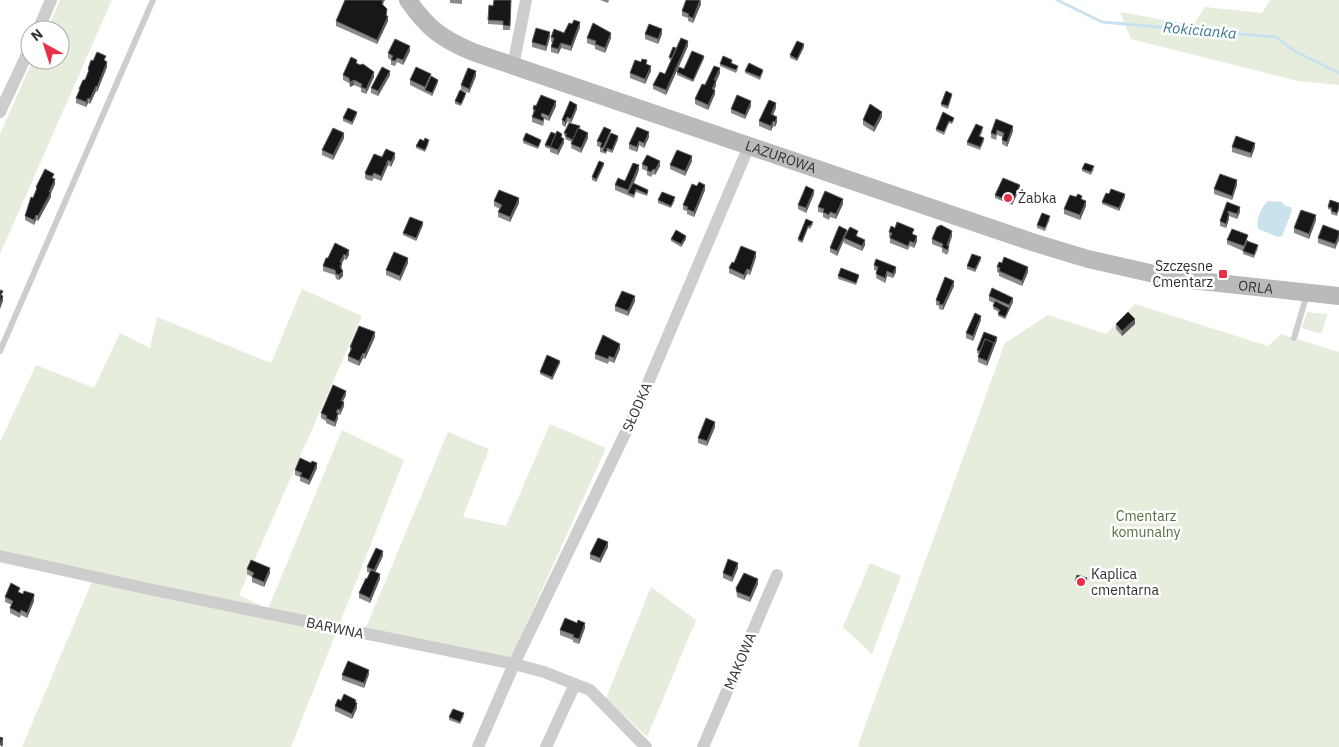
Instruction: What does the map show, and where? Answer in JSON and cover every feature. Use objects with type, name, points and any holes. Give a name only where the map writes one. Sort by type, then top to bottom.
[{"type":"street","points":[[42,20],[51,0]]},
{"type":"street","name":"LAZUROWA","points":[[408,0],[437,34],[453,44],[513,66],[1088,259],[1172,278]]},
{"type":"street","points":[[513,66],[526,0]]},
{"type":"street","points":[[2,104],[20,68]]},
{"type":"street","name":"SŁODKA","points":[[478,747],[514,664],[636,411],[749,146]]},
{"type":"street","name":"ORLA","points":[[1172,278],[1339,296]]},
{"type":"street","name":"BARWNA","points":[[0,556],[144,588],[514,664],[544,672],[590,690],[646,747]]},
{"type":"street","name":"MAKOWA","points":[[703,747],[778,575]]},
{"type":"street","points":[[546,747],[575,684]]},
{"type":"lane","points":[[0,350],[153,0]]},
{"type":"lane","points":[[1294,338],[1307,293]]},
{"type":"green space","points":[[60,0],[112,0],[0,254],[0,134],[29,70],[70,70],[70,20],[51,20]]},
{"type":"green space","points":[[1270,0],[1339,0],[1339,85],[1298,81],[1131,39],[1120,12],[1193,25],[1205,7],[1262,13]]},
{"type":"green space","points":[[302,289],[362,316],[239,595],[268,609],[342,430],[404,460],[291,747],[22,747],[96,572],[0,550],[0,442],[36,365],[94,388],[120,333],[150,348],[157,317],[271,363]]},
{"type":"green space","name":"Cmentarz komunalny","points":[[1135,304],[1268,346],[1281,334],[1339,352],[1339,747],[860,747],[858,745],[1005,343],[1048,315],[1106,334]]},
{"type":"green space","points":[[1307,312],[1328,314],[1321,334],[1302,328]]},
{"type":"green space","points":[[550,424],[606,448],[511,658],[365,630],[448,432],[489,449],[463,517],[506,526]]},
{"type":"green space","points":[[870,563],[901,576],[872,654],[843,627]]},
{"type":"green space","points":[[651,587],[696,620],[647,737],[606,698]]},
{"type":"water","points":[[1268,201],[1282,202],[1285,206],[1291,207],[1292,211],[1282,236],[1278,237],[1258,229],[1260,213]]},
{"type":"building","points":[[345,0],[383,0],[382,4],[387,9],[386,16],[388,16],[377,40],[336,21]]},
{"type":"building","points":[[494,0],[511,0],[510,26],[503,25],[503,21],[488,20],[489,5],[493,6]]},
{"type":"building","points":[[686,0],[700,0],[693,18],[682,11]]},
{"type":"building","points":[[574,20],[580,22],[571,46],[561,43],[558,49],[551,47],[554,38],[551,37],[554,29],[564,33],[569,23],[572,24]]},
{"type":"building","points":[[593,23],[611,33],[605,48],[595,44],[596,41],[587,38]]},
{"type":"building","points":[[649,24],[662,29],[658,39],[645,34]]},
{"type":"building","points":[[536,28],[550,32],[546,46],[532,42]]},
{"type":"building","points":[[681,38],[688,41],[666,90],[653,85],[660,72],[665,74]]},
{"type":"building","points":[[395,39],[410,46],[403,60],[397,58],[395,61],[391,60],[393,56],[388,53]]},
{"type":"building","points":[[797,41],[804,44],[797,59],[790,55]]},
{"type":"building","points":[[673,47],[676,48],[672,58],[669,57]]},
{"type":"building","points":[[692,51],[704,56],[693,80],[677,72],[679,67],[684,69]]},
{"type":"building","points":[[97,52],[106,56],[104,60],[107,62],[97,87],[86,102],[76,98],[89,70],[91,60],[93,61]]},
{"type":"building","points":[[723,56],[732,60],[731,63],[738,66],[736,70],[720,64]]},
{"type":"building","points":[[351,57],[357,60],[356,63],[363,64],[374,72],[366,89],[361,87],[362,84],[354,80],[350,82],[349,78],[343,75]]},
{"type":"building","points":[[642,59],[647,60],[646,64],[651,66],[645,79],[630,73],[635,60],[641,62]]},
{"type":"building","points":[[749,63],[763,70],[760,77],[745,71]]},
{"type":"building","points":[[714,66],[720,68],[714,80],[716,81],[712,89],[715,90],[708,105],[695,99],[702,84],[705,85]]},
{"type":"building","points":[[382,67],[390,71],[378,91],[371,88]]},
{"type":"building","points":[[416,67],[431,74],[425,87],[410,80]]},
{"type":"building","points":[[468,68],[476,71],[469,89],[461,85]]},
{"type":"building","points":[[431,76],[438,80],[432,93],[425,90]]},
{"type":"building","points":[[460,90],[466,93],[461,104],[455,101]]},
{"type":"building","points":[[946,91],[952,94],[948,106],[941,104]]},
{"type":"building","points":[[541,95],[556,101],[549,116],[542,113],[543,121],[532,117],[535,110],[533,109],[534,105],[536,106]]},
{"type":"building","points":[[737,95],[751,101],[745,115],[731,109]]},
{"type":"building","points":[[769,100],[776,103],[771,114],[777,117],[771,126],[759,121]]},
{"type":"building","points":[[570,101],[577,105],[571,119],[567,117],[565,122],[562,120]]},
{"type":"building","points":[[870,104],[882,112],[874,127],[863,120]]},
{"type":"building","points":[[348,108],[357,112],[352,122],[343,118]]},
{"type":"building","points":[[943,112],[954,118],[952,122],[949,121],[944,132],[936,129]]},
{"type":"building","points":[[996,119],[1013,126],[1007,142],[1002,140],[1004,133],[997,130],[996,135],[991,133]]},
{"type":"building","points":[[569,123],[580,126],[573,140],[565,136],[567,134],[564,133]]},
{"type":"building","points":[[976,124],[983,127],[979,136],[984,138],[980,147],[967,142]]},
{"type":"building","points":[[604,127],[611,130],[603,148],[600,147],[602,143],[597,141]]},
{"type":"building","points":[[637,127],[649,132],[644,143],[639,141],[637,147],[629,144]]},
{"type":"building","points":[[333,128],[344,133],[333,155],[322,150]]},
{"type":"building","points":[[578,128],[588,133],[581,148],[571,144]]},
{"type":"building","points":[[557,131],[562,134],[561,137],[564,139],[558,150],[550,147]]},
{"type":"building","points":[[551,132],[556,134],[550,147],[545,145]]},
{"type":"building","points":[[526,133],[541,140],[538,147],[523,140]]},
{"type":"building","points":[[611,133],[618,136],[612,150],[607,148],[606,152],[603,151]]},
{"type":"building","points":[[1236,136],[1255,143],[1251,153],[1232,147]]},
{"type":"building","points":[[425,138],[429,140],[425,150],[416,146],[420,139],[424,141]]},
{"type":"building","points":[[386,149],[395,153],[391,162],[388,160],[381,176],[374,173],[372,176],[367,175],[365,173],[374,154],[382,157]]},
{"type":"building","points":[[677,150],[692,156],[685,171],[670,165]]},
{"type":"building","points":[[647,155],[660,161],[655,170],[653,169],[651,172],[647,170],[648,167],[642,164]]},
{"type":"building","points":[[599,161],[604,163],[596,179],[592,177]]},
{"type":"building","points":[[633,163],[639,165],[628,190],[615,185],[618,178],[625,181]]},
{"type":"building","points":[[1085,163],[1094,166],[1091,172],[1082,169]]},
{"type":"building","points":[[45,169],[54,174],[52,178],[55,179],[49,192],[51,192],[34,220],[25,216],[31,197],[33,198]]},
{"type":"building","points":[[1220,174],[1237,180],[1232,196],[1214,189]]},
{"type":"building","points":[[1003,178],[1020,185],[1012,203],[995,195]]},
{"type":"building","points":[[699,182],[705,185],[694,212],[683,205],[692,184],[697,186]]},
{"type":"building","points":[[633,183],[648,190],[647,194],[636,189],[634,195],[628,193]]},
{"type":"building","points":[[806,186],[814,190],[806,208],[798,205]]},
{"type":"building","points":[[1111,189],[1125,194],[1119,208],[1102,202],[1106,193],[1109,194]]},
{"type":"building","points":[[499,190],[519,198],[510,217],[498,212],[502,205],[494,201]]},
{"type":"building","points":[[825,191],[843,199],[836,214],[830,212],[829,215],[823,212],[824,209],[818,207]]},
{"type":"building","points":[[662,192],[675,197],[671,206],[658,200]]},
{"type":"building","points":[[1078,194],[1082,196],[1081,199],[1086,201],[1080,215],[1064,209],[1070,195],[1076,197]]},
{"type":"building","points":[[1330,200],[1339,203],[1337,213],[1331,211],[1332,208],[1328,207]]},
{"type":"building","points":[[1227,202],[1240,207],[1237,214],[1228,211],[1226,224],[1220,221]]},
{"type":"building","points":[[1301,210],[1316,215],[1309,234],[1294,228]]},
{"type":"building","points":[[1042,213],[1050,216],[1045,228],[1037,225]]},
{"type":"building","points":[[410,217],[423,222],[416,238],[403,233]]},
{"type":"building","points":[[806,219],[813,222],[808,226],[802,241],[798,239]]},
{"type":"building","points":[[897,222],[914,229],[912,234],[917,236],[914,243],[910,241],[908,246],[890,238],[892,233],[889,232],[891,226],[895,228]]},
{"type":"building","points":[[941,225],[952,231],[947,250],[942,247],[943,244],[932,239],[937,227]]},
{"type":"building","points":[[1323,225],[1339,231],[1335,244],[1318,238]]},
{"type":"building","points":[[839,226],[847,230],[837,251],[830,248]]},
{"type":"building","points":[[850,227],[858,231],[856,236],[865,240],[862,246],[844,238]]},
{"type":"building","points":[[1232,229],[1248,235],[1244,246],[1227,240]]},
{"type":"building","points":[[676,230],[686,236],[681,244],[671,239]]},
{"type":"building","points":[[1247,241],[1258,245],[1254,255],[1243,251]]},
{"type":"building","points":[[335,243],[349,250],[346,256],[344,254],[340,262],[342,263],[340,267],[343,271],[339,275],[336,274],[335,270],[323,266]]},
{"type":"building","points":[[741,246],[756,252],[750,270],[747,269],[744,275],[729,268],[732,262],[734,263]]},
{"type":"building","points":[[394,252],[408,258],[400,276],[386,270]]},
{"type":"building","points":[[972,254],[981,257],[975,269],[967,266]]},
{"type":"building","points":[[1004,257],[1028,267],[1022,281],[999,271],[1000,268],[997,267],[999,262],[1002,263]]},
{"type":"building","points":[[876,259],[896,267],[893,274],[887,271],[885,278],[876,274],[878,267],[874,265]]},
{"type":"building","points":[[841,268],[859,275],[856,283],[838,276]]},
{"type":"building","points":[[945,277],[954,281],[943,305],[939,304],[940,302],[936,300]]},
{"type":"building","points":[[992,288],[1013,298],[1009,305],[989,296]]},
{"type":"building","points":[[0,290],[3,291],[1,295],[3,296],[0,304]]},
{"type":"building","points":[[622,291],[635,296],[628,311],[615,306]]},
{"type":"building","points":[[995,301],[1009,308],[1005,317],[998,314],[1000,310],[993,306]]},
{"type":"building","points":[[1128,312],[1135,319],[1122,331],[1116,324]]},
{"type":"building","points":[[975,313],[981,316],[973,336],[966,333]]},
{"type":"building","points":[[359,326],[375,332],[365,354],[363,353],[359,361],[348,356]]},
{"type":"building","points":[[984,332],[997,337],[994,345],[994,343],[985,339],[980,351],[977,350]]},
{"type":"building","points":[[603,335],[620,344],[614,358],[609,356],[608,359],[595,354]]},
{"type":"building","points":[[985,339],[994,343],[987,361],[978,357]]},
{"type":"building","points":[[547,355],[560,361],[552,377],[540,372]]},
{"type":"building","points":[[333,385],[346,391],[341,401],[344,402],[340,410],[338,409],[336,412],[338,413],[335,422],[326,418],[327,416],[321,413]]},
{"type":"building","points":[[706,418],[715,422],[707,441],[698,438]]},
{"type":"building","points":[[300,458],[311,463],[312,461],[317,463],[309,480],[300,476],[302,473],[295,470]]},
{"type":"building","points":[[598,538],[608,542],[600,558],[590,554]]},
{"type":"building","points":[[376,548],[383,551],[374,570],[367,567]]},
{"type":"building","points":[[728,559],[738,563],[732,577],[723,573]]},
{"type":"building","points":[[251,560],[270,568],[264,582],[252,577],[254,573],[247,569]]},
{"type":"building","points":[[371,570],[380,574],[370,598],[359,593]]},
{"type":"building","points":[[744,573],[758,579],[750,597],[737,592],[736,588]]},
{"type":"building","name":"Kaplica cmentarna","points":[[1077,575],[1087,578],[1085,584],[1075,581]]},
{"type":"building","points":[[11,583],[20,588],[18,592],[23,594],[24,591],[34,594],[27,613],[21,610],[20,613],[10,608],[13,601],[5,597]]},
{"type":"building","points":[[565,618],[577,623],[578,620],[585,623],[579,639],[560,630]]},
{"type":"building","points":[[348,661],[369,670],[364,683],[342,675]]},
{"type":"building","points":[[344,694],[356,700],[355,702],[357,703],[352,714],[335,706],[338,699],[341,701]]},
{"type":"building","points":[[453,709],[464,713],[460,722],[449,717]]},
{"type":"waterway","name":"Rokicianka","points":[[1057,0],[1102,22],[1276,37],[1296,52],[1339,73]]},
{"type":"place","name":"Żabka","points":[[1008,198]]},
{"type":"place","name":"Szczęsne Cmentarz","points":[[1223,274]]},
{"type":"place","name":"Kaplica cmentarna","points":[[1081,582]]}]
